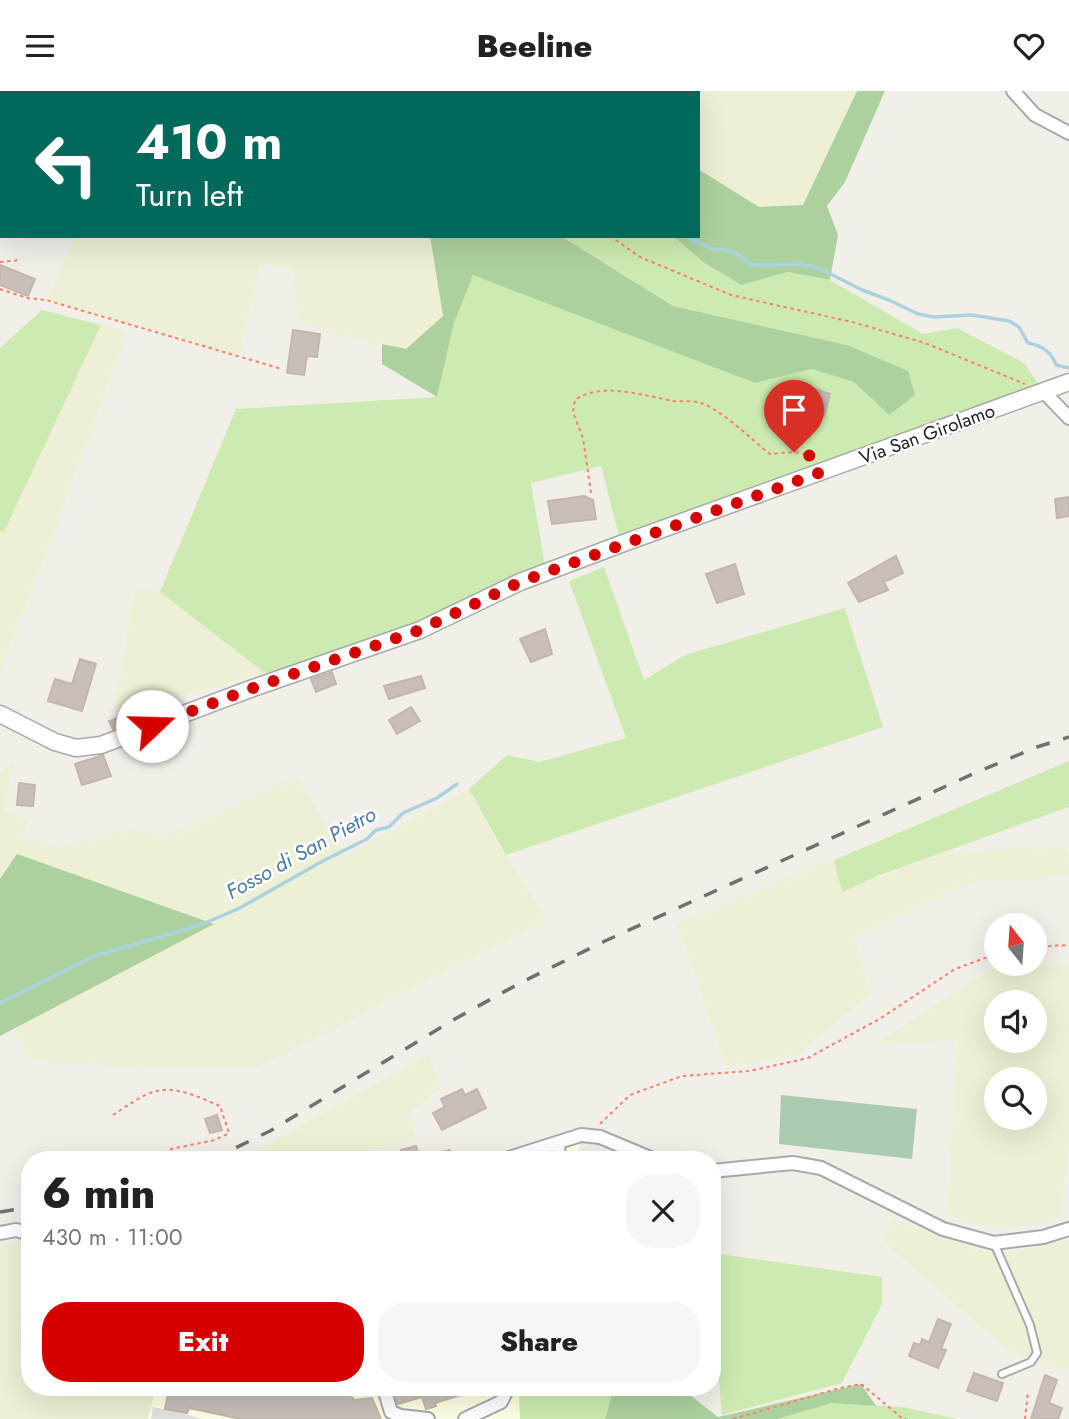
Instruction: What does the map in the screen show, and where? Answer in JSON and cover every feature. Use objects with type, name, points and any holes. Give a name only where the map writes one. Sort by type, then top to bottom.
[{"type":"street","points":[[1013,91],[1035,115],[1069,133]]},
{"type":"street","points":[[1057,387],[1069,418]]},
{"type":"street","name":"Via San Girolamo","points":[[0,714],[55,742],[76,748],[101,745],[266,683],[420,630],[520,582],[1057,387]]},
{"type":"street","points":[[532,1151],[581,1135],[600,1137],[633,1151]]},
{"type":"street","points":[[558,1143],[558,1151]]},
{"type":"street","points":[[721,1170],[793,1163],[821,1168],[943,1229],[994,1243],[1043,1237],[1069,1229]]},
{"type":"street","points":[[0,1233],[21,1231]]},
{"type":"street","points":[[386,1396],[391,1412],[428,1419]]},
{"type":"street","points":[[466,1419],[501,1402],[504,1396]]},
{"type":"lane","points":[[994,1243],[1030,1325],[1037,1353],[1031,1362],[1002,1374]]},
{"type":"path","points":[[613,238],[640,257],[731,295],[852,322],[1057,387]]},
{"type":"path","points":[[0,262],[21,260]]},
{"type":"path","points":[[0,289],[282,369]]},
{"type":"path","points":[[591,493],[583,438],[573,412],[575,400],[587,392],[646,394],[674,401],[701,403],[730,421],[770,454],[794,452],[811,456],[819,473]]},
{"type":"path","points":[[1047,946],[1069,945]]},
{"type":"path","points":[[600,1123],[630,1095],[682,1076],[749,1071],[808,1058],[881,1018],[955,969],[984,958]]},
{"type":"path","points":[[113,1115],[141,1098],[162,1090],[192,1095],[220,1106],[229,1133],[215,1140],[170,1151]]},
{"type":"path","points":[[733,1419],[861,1384],[906,1419]]},
{"type":"path","points":[[1026,1419],[1028,1392]]},
{"type":"shaded area","points":[[700,91],[857,91],[803,205],[759,207],[700,170]]},
{"type":"shaded area","points":[[66,238],[430,238],[443,316],[406,349],[347,336],[297,321],[294,268],[260,264],[239,357],[46,300],[73,240]]},
{"type":"shaded area","points":[[101,325],[127,332],[0,671],[0,531],[4,532]]},
{"type":"shaded area","points":[[134,590],[160,592],[265,673],[114,713]]},
{"type":"shaded area","points":[[15,762],[3,811],[28,819],[23,838],[61,848],[135,830],[165,838],[297,777],[346,855],[469,789],[493,834],[547,920],[255,1068],[149,1068],[27,1059],[13,1030],[213,924],[0,879],[0,773]]},
{"type":"shaded area","points":[[1063,847],[1069,857],[1069,876],[976,879],[855,938],[870,994],[798,1054],[726,1066],[677,925],[834,860],[843,891],[940,854]]},
{"type":"shaded area","points":[[1069,966],[1069,1147],[1060,1218],[1006,1229],[947,1215],[957,1040],[875,1044],[984,974],[984,977],[1046,977],[1047,967]]},
{"type":"shaded area","points":[[429,1054],[441,1088],[408,1114],[416,1137],[369,1151],[256,1151]]},
{"type":"shaded area","points":[[781,1095],[917,1109],[912,1159],[779,1144]]},
{"type":"shaded area","points":[[581,1135],[578,1151],[554,1151]]},
{"type":"shaded area","points":[[891,1218],[985,1252],[1019,1251],[1069,1239],[1069,1370],[1009,1351],[885,1243]]},
{"type":"shaded area","points":[[21,1243],[21,1396],[153,1396],[147,1419],[0,1419],[0,1246]]},
{"type":"shaded area","points":[[154,1396],[379,1396],[390,1419],[148,1419]]},
{"type":"shaded area","points":[[390,1396],[519,1396],[520,1419],[438,1419],[434,1414],[393,1407]]},
{"type":"shaded area","points":[[153,1407],[184,1414],[203,1419],[151,1419]]},
{"type":"green space","points":[[857,91],[885,91],[845,182],[827,206],[838,235],[830,280],[788,272],[741,285],[703,262],[675,238],[700,238],[700,170],[759,207],[803,205]]},
{"type":"green space","points":[[430,238],[564,238],[673,306],[847,345],[908,371],[915,395],[889,415],[854,382],[812,369],[755,383],[473,275],[454,323],[437,397],[382,364],[382,344],[406,349],[443,316]]},
{"type":"green space","points":[[564,238],[675,238],[703,262],[741,285],[788,272],[830,280],[923,334],[957,328],[1024,363],[1044,392],[621,544],[601,466],[531,483],[546,572],[318,665],[265,673],[160,592],[236,409],[437,397],[454,323],[472,274],[755,383],[812,369],[854,382],[889,415],[847,345],[673,306]]},
{"type":"green space","points":[[42,310],[101,325],[4,532],[0,531],[0,348]]},
{"type":"green space","points":[[604,567],[644,680],[685,655],[845,608],[883,727],[506,855],[469,789],[507,755],[539,762],[626,738],[569,581]]},
{"type":"green space","points":[[1069,761],[1069,807],[880,875],[842,892],[834,860]]},
{"type":"green space","points":[[17,854],[214,924],[0,1036],[0,879]]},
{"type":"green space","points":[[721,1254],[882,1277],[882,1304],[842,1383],[722,1415]]},
{"type":"green space","points":[[861,1384],[876,1406],[832,1403],[777,1419],[605,1419],[612,1396],[691,1396],[718,1417]]},
{"type":"green space","points":[[519,1396],[612,1396],[605,1419],[520,1419]]},
{"type":"green space","points":[[832,1403],[903,1407],[957,1419],[777,1419]]},
{"type":"building","points":[[0,265],[35,279],[28,296],[0,285]]},
{"type":"building","points":[[293,330],[320,334],[317,357],[307,356],[304,375],[287,373]]},
{"type":"building","points":[[798,383],[830,394],[824,416],[790,405]]},
{"type":"building","points":[[584,496],[593,500],[596,519],[552,524],[548,501]]},
{"type":"building","points":[[1069,497],[1069,516],[1057,518],[1055,499]]},
{"type":"building","points":[[896,556],[903,573],[884,582],[888,590],[859,602],[848,583]]},
{"type":"building","points":[[735,564],[744,594],[717,603],[706,574]]},
{"type":"building","points":[[545,629],[552,654],[531,662],[520,639]]},
{"type":"building","points":[[80,659],[96,664],[82,711],[48,701],[55,679],[72,684]]},
{"type":"building","points":[[332,672],[336,684],[316,692],[311,679]]},
{"type":"building","points":[[421,676],[425,688],[389,699],[384,686]]},
{"type":"building","points":[[411,707],[420,721],[397,734],[389,720]]},
{"type":"building","points":[[145,709],[148,716],[113,729],[109,721]]},
{"type":"building","points":[[103,755],[111,776],[82,785],[75,764]]},
{"type":"building","points":[[19,783],[35,785],[33,806],[17,805]]},
{"type":"building","points":[[462,1089],[465,1095],[477,1089],[486,1108],[442,1130],[433,1113],[445,1107],[441,1099]]},
{"type":"building","points":[[217,1115],[222,1130],[210,1133],[205,1119]]},
{"type":"building","points":[[416,1146],[417,1151],[401,1151]]},
{"type":"building","points":[[938,1319],[951,1324],[941,1349],[946,1350],[938,1368],[909,1356],[914,1343],[920,1345],[922,1339],[929,1342]]},
{"type":"building","points":[[974,1373],[1003,1383],[997,1401],[967,1391]]},
{"type":"building","points":[[1045,1375],[1057,1380],[1049,1403],[1062,1408],[1058,1419],[1031,1419]]},
{"type":"building","points":[[167,1396],[351,1396],[354,1400],[372,1398],[381,1419],[241,1419],[189,1408],[187,1413],[165,1409]]},
{"type":"building","points":[[396,1396],[458,1396],[435,1403],[436,1406],[426,1409],[422,1397],[398,1404]]},
{"type":"waterway","points":[[689,238],[711,249],[733,252],[752,265],[800,264],[819,268],[918,314],[934,317],[972,315],[1009,321],[1019,327],[1028,343],[1049,353],[1056,365],[1069,368]]},
{"type":"waterway","name":"Fosso di San Pietro","points":[[0,1003],[92,957],[200,925],[238,909],[367,839],[376,830],[389,827],[403,813],[437,798],[457,784]]},
{"type":"railway","points":[[229,1151],[270,1131],[453,1020],[605,941],[975,773],[1037,747],[1069,737]]},
{"type":"railway","points":[[0,1212],[21,1208]]},
{"type":"route","points":[[152,726],[420,630],[520,582],[819,473],[811,456],[794,452]]}]
